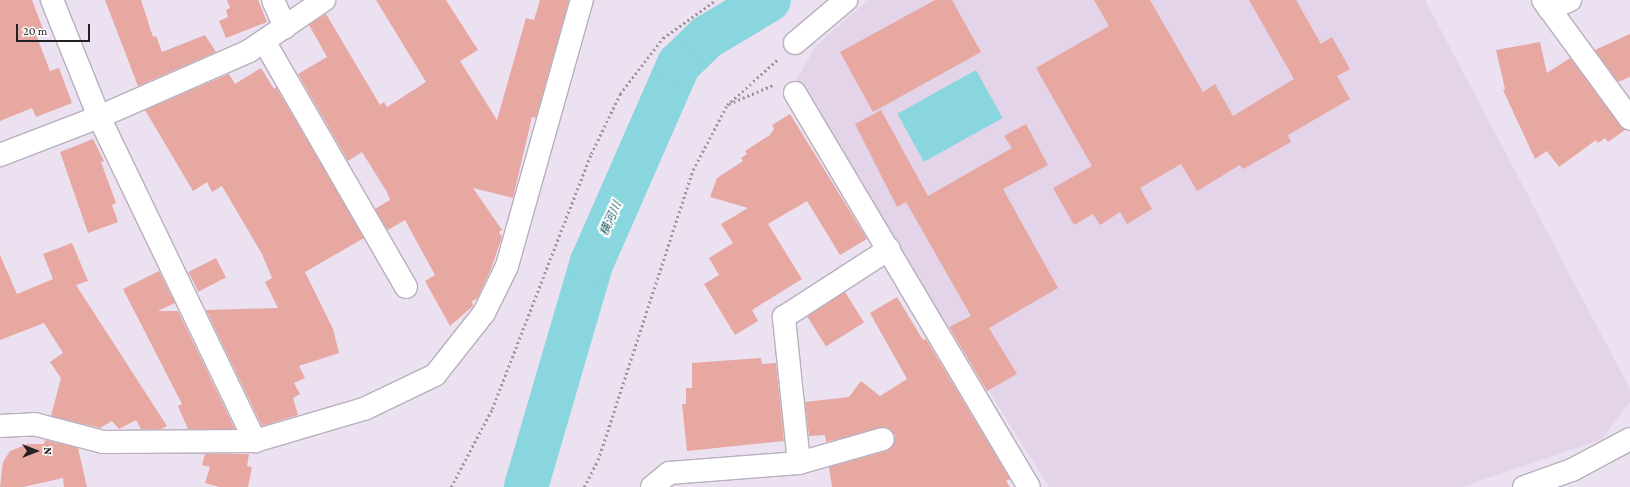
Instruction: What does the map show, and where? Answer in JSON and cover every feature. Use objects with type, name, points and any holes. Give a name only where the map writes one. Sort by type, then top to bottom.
[{"type":"street","points":[[52,0],[99,117],[255,441]]},
{"type":"street","points":[[272,0],[285,27]]},
{"type":"street","points":[[0,155],[99,117],[249,51],[324,0]]},
{"type":"street","points":[[0,426],[34,424],[103,442],[255,441],[364,409],[435,375],[484,313],[507,266],[582,0]]},
{"type":"street","points":[[794,43],[846,0]]},
{"type":"street","points":[[1570,0],[1546,5],[1630,119]]},
{"type":"street","points":[[264,41],[406,287]]},
{"type":"street","points":[[795,93],[1029,487]]},
{"type":"street","points":[[799,463],[784,317],[889,249]]},
{"type":"street","points":[[652,487],[669,473],[799,463],[883,439]]},
{"type":"street","points":[[1524,487],[1572,470],[1630,439]]},
{"type":"path","points":[[451,487],[492,409],[591,154],[620,94],[663,38],[716,0]]},
{"type":"path","points":[[584,487],[598,460],[693,170],[727,105],[794,43]]},
{"type":"path","points":[[727,105],[778,83],[795,93]]},
{"type":"shaded area","points":[[868,0],[1425,0],[1630,389],[1630,402],[1602,439],[1462,487],[1049,487],[795,82],[816,46]]},
{"type":"water","points":[[976,70],[1003,118],[924,162],[897,114]]},
{"type":"building","points":[[0,0],[32,0],[43,29],[35,32],[50,71],[59,68],[72,103],[36,117],[32,108],[0,121]]},
{"type":"building","points":[[105,0],[141,0],[153,37],[156,36],[162,52],[205,35],[216,52],[138,86]]},
{"type":"building","points":[[227,0],[258,0],[267,22],[226,38],[219,21],[228,17],[226,10],[230,8]]},
{"type":"building","points":[[376,0],[446,0],[478,50],[460,61],[497,120],[526,18],[534,20],[540,0],[569,0],[536,118],[532,117],[513,198],[473,188],[502,230],[499,232],[502,237],[491,269],[477,299],[472,301],[473,306],[450,326],[425,281],[435,275],[405,220],[388,230],[385,226],[375,209],[390,200],[387,192],[362,152],[348,161],[298,74],[327,57],[309,25],[326,14],[380,105],[384,102],[387,107],[426,82]]},
{"type":"building","points":[[935,0],[952,0],[981,52],[873,112],[840,52]]},
{"type":"building","points":[[1094,0],[1150,0],[1203,92],[1215,84],[1233,116],[1294,79],[1249,0],[1296,0],[1321,44],[1332,37],[1350,69],[1337,76],[1350,99],[1288,135],[1291,142],[1243,169],[1240,165],[1197,191],[1181,164],[1140,188],[1152,209],[1127,224],[1120,212],[1100,225],[1093,214],[1074,225],[1053,188],[1092,166],[1036,68],[1109,26]]},
{"type":"building","points":[[1630,34],[1630,77],[1618,82],[1595,50]]},
{"type":"building","points":[[1540,42],[1547,73],[1570,58],[1625,130],[1608,142],[1605,138],[1598,143],[1596,140],[1559,167],[1547,151],[1535,159],[1503,90],[1505,89],[1496,50]]},
{"type":"building","points":[[261,68],[274,89],[276,87],[364,238],[305,272],[333,329],[339,353],[299,366],[305,378],[294,383],[300,394],[293,398],[298,415],[262,426],[206,310],[278,308],[265,282],[272,278],[262,254],[222,186],[212,192],[207,182],[193,191],[145,110],[229,74],[235,84]]},
{"type":"building","points":[[881,110],[928,196],[1012,148],[1004,136],[1026,124],[1048,165],[1003,189],[1058,288],[989,328],[1017,374],[987,391],[949,327],[971,316],[906,202],[897,207],[855,124]]},
{"type":"building","points":[[790,114],[867,239],[840,255],[807,201],[768,224],[802,279],[752,310],[758,321],[735,335],[704,284],[719,275],[709,258],[733,243],[721,224],[748,208],[710,197],[717,178],[743,161],[741,158],[747,154],[745,151],[770,135],[774,129],[772,125]]},
{"type":"building","points":[[93,139],[104,161],[101,162],[116,203],[112,205],[118,222],[88,233],[60,152]]},
{"type":"building","points":[[72,243],[88,281],[76,285],[167,426],[161,429],[141,429],[136,420],[119,429],[112,421],[100,428],[51,416],[61,378],[50,362],[63,353],[44,323],[0,340],[0,255],[17,294],[53,279],[43,254]]},
{"type":"building","points":[[216,258],[226,278],[198,292],[188,272]]},
{"type":"building","points":[[159,271],[175,303],[158,311],[178,311],[235,429],[188,429],[178,406],[182,404],[123,289]]},
{"type":"building","points":[[845,292],[864,323],[826,346],[807,316]]},
{"type":"building","points":[[897,297],[923,340],[926,339],[1010,479],[1006,481],[1010,487],[832,487],[829,467],[887,451],[895,442],[895,435],[886,427],[826,442],[825,435],[809,436],[805,402],[849,397],[861,381],[880,396],[907,379],[870,313]]},
{"type":"building","points":[[761,358],[762,364],[776,363],[784,441],[687,451],[682,404],[686,404],[686,388],[692,388],[692,363]]},
{"type":"building","points":[[45,440],[78,448],[87,487],[64,487],[63,478],[23,487],[0,487],[3,462],[10,451],[28,444],[44,444]]},
{"type":"building","points":[[205,454],[249,454],[247,466],[252,467],[248,487],[220,487],[205,483],[210,467],[202,465]]},
{"type":"waterway","name":"横河川","points":[[526,487],[592,262],[679,64],[707,37],[769,0]]}]
